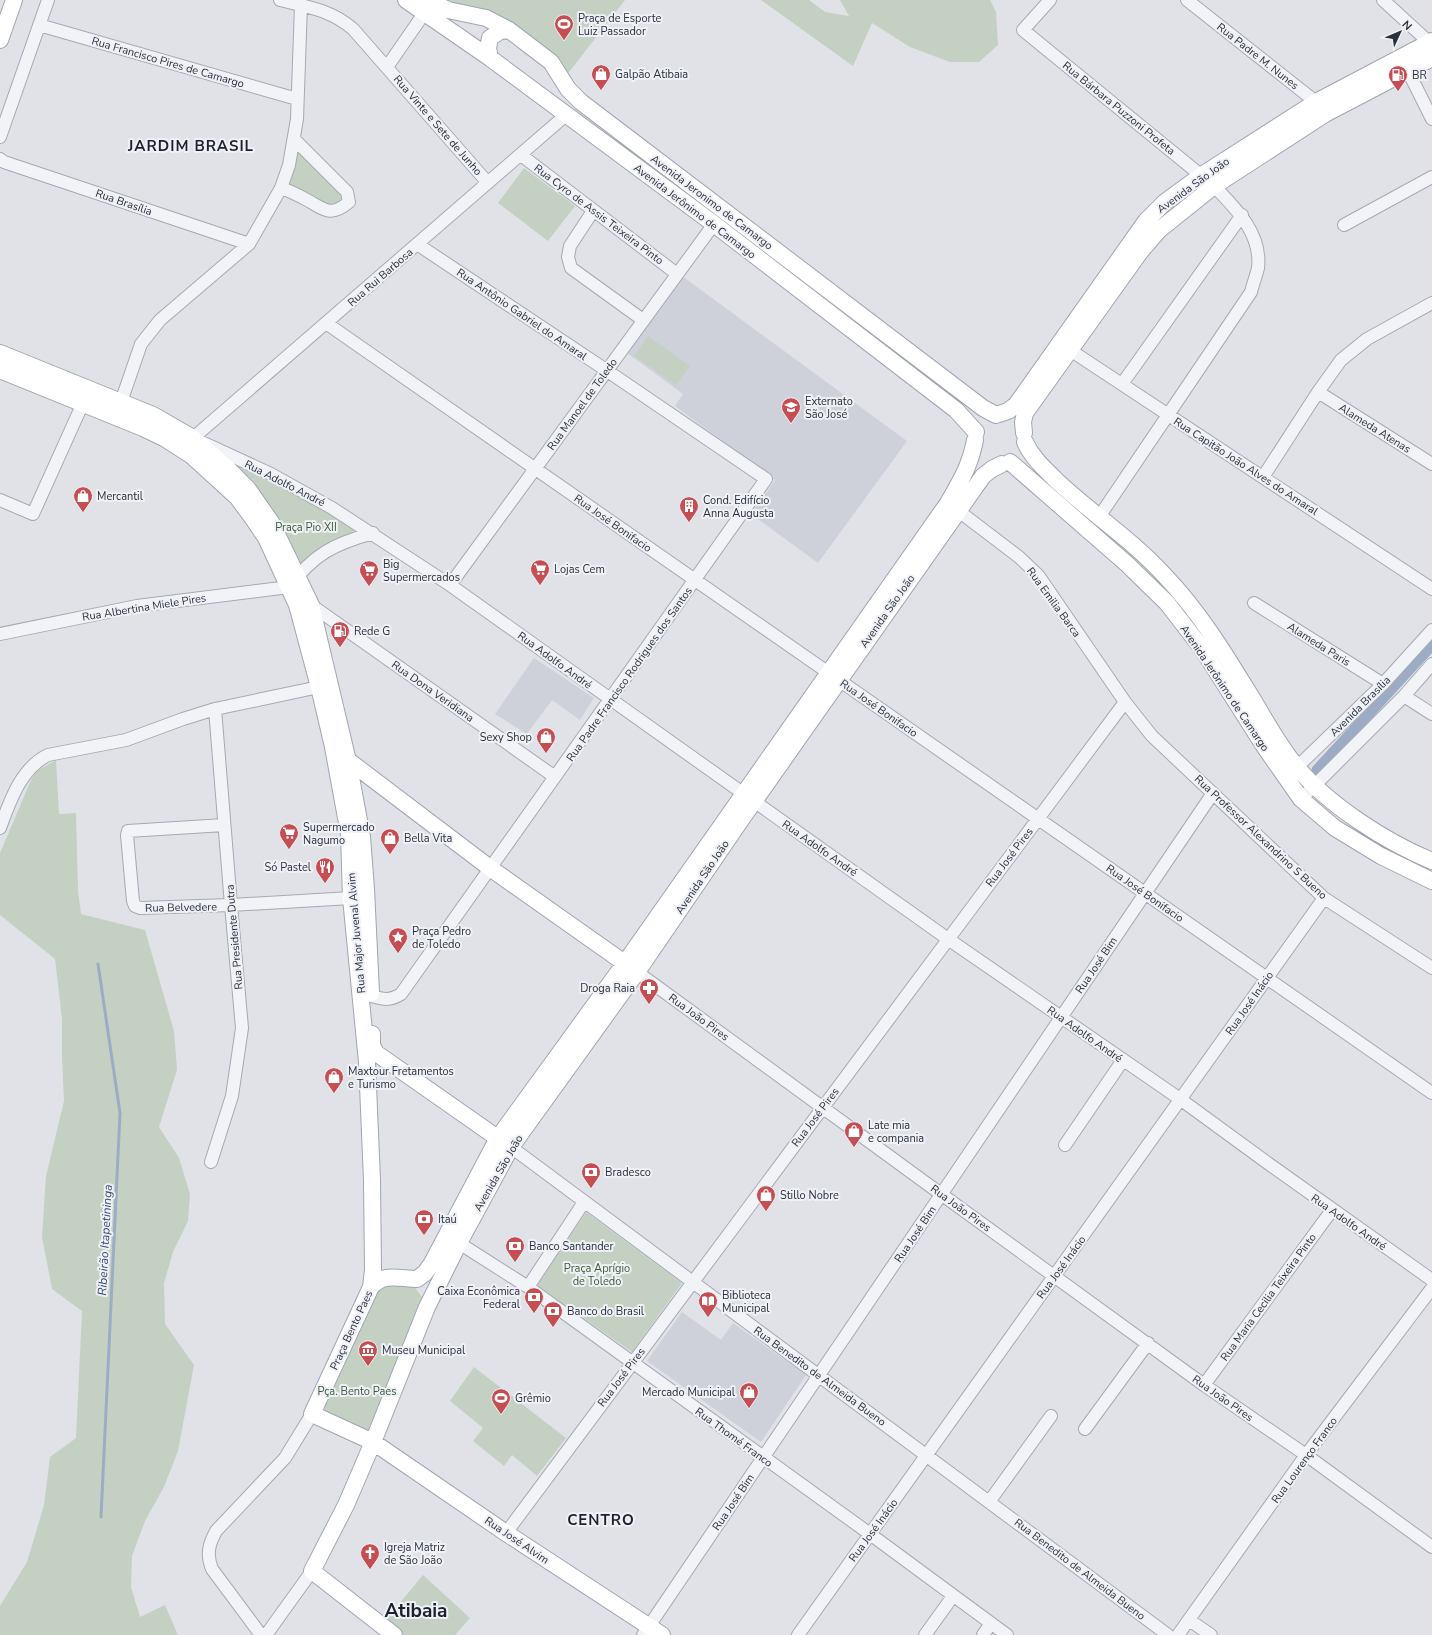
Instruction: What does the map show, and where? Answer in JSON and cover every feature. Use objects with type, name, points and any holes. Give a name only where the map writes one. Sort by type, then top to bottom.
[{"type":"main road","points":[[0,40],[14,0]]},
{"type":"main road","name":"Avenida Jerônimo de Camargo","points":[[406,0],[429,3],[490,58],[714,224],[956,410],[975,436]]},
{"type":"main road","name":"Avenida Jeronimo de Camargo","points":[[429,3],[448,10],[486,18],[509,30],[551,62],[568,89],[581,102],[983,408],[997,415]]},
{"type":"main road","points":[[490,58],[488,48],[490,38],[500,31],[509,30]]},
{"type":"main road","name":"Avenida São João","points":[[1024,437],[1023,422],[1025,413],[1066,347],[1104,291],[1146,221],[1165,202],[1366,93],[1431,43]]},
{"type":"main road","name":"Avenida São João","points":[[1208,180],[1316,102],[1358,78],[1404,64],[1432,58]]},
{"type":"main road","points":[[539,94],[550,94],[557,88],[560,76]]},
{"type":"main road","points":[[1358,78],[1366,93]]},
{"type":"main road","name":"Avenida São João","points":[[997,415],[1008,411],[1016,405],[1066,347]]},
{"type":"main road","points":[[0,353],[153,415],[193,438],[225,466],[248,489],[271,522],[293,581]]},
{"type":"main road","points":[[0,370],[83,403],[164,438],[192,456],[237,497],[266,538],[293,581]]},
{"type":"main road","points":[[997,415],[1007,416],[1015,420],[1020,426],[1024,437],[1022,450],[1017,457],[1006,463],[994,464],[980,455],[976,448],[975,436],[983,420],[997,415]]},
{"type":"main road","name":"Avenida São João","points":[[953,507],[971,458],[975,436]]},
{"type":"main road","name":"Avenida Jerônimo de Camargo","points":[[1024,437],[1036,460],[1068,491],[1153,563],[1188,601],[1218,644],[1281,746],[1297,767],[1315,786],[1372,830],[1390,841],[1432,861]]},
{"type":"main road","name":"Avenida Jerônimo de Camargo","points":[[1006,463],[1127,564],[1167,603],[1201,647],[1285,778],[1301,799],[1335,828],[1381,856],[1432,881]]},
{"type":"main road","name":"Avenida São João","points":[[410,1279],[417,1279],[425,1273],[505,1143],[631,967],[833,676],[953,507],[992,468],[1006,463]]},
{"type":"main road","name":"Rua Major Juvenal Alvim","points":[[293,581],[311,605],[333,747],[349,834],[351,898],[366,994],[372,1045],[374,1049]]},
{"type":"main road","name":"Rua Major Juvenal Alvim","points":[[293,581],[297,605],[324,683],[348,761],[362,837],[366,889],[367,1072],[372,1180],[373,1270],[371,1287]]},
{"type":"main road","points":[[333,747],[348,761],[490,868]]},
{"type":"main road","name":"Rua João Pires","points":[[490,868],[631,967]]},
{"type":"main road","name":"Rua Benedito de Almeida Bueno","points":[[374,1049],[391,1063],[505,1143]]},
{"type":"main road","points":[[367,1072],[377,1062],[383,1061],[391,1063]]},
{"type":"main road","name":"Avenida São João","points":[[427,1307],[459,1243],[505,1143]]},
{"type":"main road","name":"Praça Bento Paes","points":[[312,1414],[371,1287],[376,1282],[392,1276],[410,1279]]},
{"type":"main road","points":[[394,1635],[312,1571],[346,1505],[427,1307],[423,1297],[410,1279]]},
{"type":"main road","points":[[312,1414],[373,1442]]},
{"type":"main road","name":"Rua José Alvim","points":[[373,1442],[652,1632]]},
{"type":"street","points":[[0,137],[48,0]]},
{"type":"street","name":"Rua Vinte e Sete de Junho","points":[[280,0],[327,12],[341,19],[353,29],[488,183]]},
{"type":"street","name":"Rua Bárbara Puzzoni Profeta","points":[[1050,0],[1023,30],[1208,180],[1242,215],[1256,243],[1258,267],[1251,292],[1167,414],[1099,517]]},
{"type":"street","name":"Rua Padre M. Nunes","points":[[1187,0],[1316,102],[1325,114]]},
{"type":"street","points":[[1383,0],[1431,43]]},
{"type":"street","points":[[387,67],[429,3]]},
{"type":"street","points":[[121,402],[141,344],[160,320],[249,244],[281,188],[288,165],[297,119],[301,5]]},
{"type":"street","name":"Rua Francisco Pires de Camargo","points":[[39,25],[297,99]]},
{"type":"street","points":[[1404,64],[1432,119]]},
{"type":"street","name":"Rua Rui Barbosa","points":[[193,438],[566,115]]},
{"type":"street","points":[[281,188],[308,200],[323,210],[334,211],[343,207],[348,202],[347,192],[294,139]]},
{"type":"street","name":"Rua Cyro de Assis Teixeira Pinto","points":[[521,154],[593,211],[677,274]]},
{"type":"street","name":"Rua Brasília","points":[[0,159],[4,162],[249,244]]},
{"type":"street","points":[[1344,225],[1432,177]]},
{"type":"street","points":[[593,211],[570,246],[568,257],[570,268],[643,320]]},
{"type":"street","points":[[1122,384],[1242,215]]},
{"type":"street","name":"Rua Manoel de Toledo","points":[[450,585],[714,224]]},
{"type":"street","name":"Rua Antônio Gabriel do Amaral","points":[[418,244],[766,479]]},
{"type":"street","points":[[1263,477],[1318,392],[1341,360],[1367,338],[1432,303]]},
{"type":"street","name":"Rua José Bonifacio","points":[[326,323],[1432,1093]]},
{"type":"street","name":"Rua Capitão João Alves do Amaral","points":[[1066,347],[1432,589]]},
{"type":"street","name":"Alameda Atenas","points":[[1318,392],[1432,464]]},
{"type":"street","points":[[0,500],[33,514],[83,403]]},
{"type":"street","name":"Rua Adolfo André","points":[[193,438],[271,474],[332,508],[450,585],[948,939],[1180,1099],[1332,1210],[1432,1280]]},
{"type":"street","name":"Rua Padre Francisco Rodrigues dos Santos","points":[[366,994],[384,1000],[392,999],[400,994],[766,479]]},
{"type":"street","name":"Rua Emilia Barca","points":[[953,507],[1019,557],[1038,575],[1125,702]]},
{"type":"street","points":[[293,581],[310,562],[326,550],[347,540],[372,533]]},
{"type":"street","name":"Rua Albertina Miele Pires","points":[[0,634],[137,606],[293,581]]},
{"type":"street","name":"Alameda Paris","points":[[1254,603],[1383,684]]},
{"type":"street","name":"Rua Dona Veridiana","points":[[311,605],[555,777]]},
{"type":"street","name":"Avenida Brasília","points":[[1285,778],[1383,684],[1432,630]]},
{"type":"street","points":[[1301,799],[1404,696],[1432,664]]},
{"type":"street","points":[[0,828],[26,771],[38,760],[48,755],[126,740],[215,709],[324,683]]},
{"type":"street","points":[[1404,696],[1432,714]]},
{"type":"street","name":"Rua Professor Alexandrino S Bueno","points":[[1125,702],[1152,736],[1324,898],[1432,968]]},
{"type":"street","name":"Rua José Pires","points":[[506,1533],[1125,702]]},
{"type":"street","name":"Rua Presidente Dutra","points":[[211,1162],[232,1096],[242,1028],[230,905],[215,709]]},
{"type":"street","name":"Rua José Bim","points":[[652,1632],[763,1458],[1213,793]]},
{"type":"street","name":"Rua Belvedere","points":[[224,825],[133,830],[128,831],[127,835],[133,901],[135,906],[140,908],[230,905]]},
{"type":"street","points":[[230,905],[351,898],[366,889]]},
{"type":"street","name":"Rua José Inácio","points":[[798,1635],[1324,898]]},
{"type":"street","name":"Rua João Pires","points":[[631,967],[822,1108],[1204,1385],[1306,1455],[1432,1547]]},
{"type":"street","points":[[1065,1144],[1123,1060]]},
{"type":"street","name":"Rua Benedito de Almeida Bueno","points":[[505,1143],[1168,1635]]},
{"type":"street","points":[[528,1287],[584,1202]]},
{"type":"street","name":"Rua Maria Cecilia Teixeira Pinto","points":[[1204,1385],[1332,1210]]},
{"type":"street","name":"Rua Thomé Franco","points":[[459,1243],[528,1287],[1007,1635]]},
{"type":"street","name":"Rua Lourenço Franco","points":[[1178,1635],[1306,1455],[1432,1288]]},
{"type":"street","points":[[1085,1429],[1148,1343]]},
{"type":"street","points":[[261,1635],[212,1568],[208,1560],[208,1551],[216,1531],[284,1458],[312,1414]]},
{"type":"street","points":[[990,1502],[1051,1416]]},
{"type":"street","points":[[266,1635],[312,1571]]},
{"type":"street","points":[[925,1635],[953,1596]]},
{"type":"street","points":[[1189,1620],[1211,1635]]},
{"type":"street","points":[[983,1635],[991,1623]]},
{"type":"shaded area","name":"Externato São José","points":[[682,276],[907,441],[818,563],[751,514],[775,480],[675,406],[683,394],[626,352]]},
{"type":"shaded area","points":[[534,658],[594,698],[580,720],[552,700],[527,734],[495,714]]},
{"type":"shaded area","name":"Mercado Municipal","points":[[682,1312],[721,1340],[733,1323],[806,1375],[761,1442],[647,1361]]},
{"type":"green space","name":"Praça de Esporte Luiz Passador","points":[[436,0],[625,0],[566,76],[555,57]]},
{"type":"green space","points":[[761,0],[809,0],[825,12],[849,16],[840,0],[990,0],[996,12],[998,45],[979,62],[950,62],[910,47],[872,23],[853,66]]},
{"type":"green space","points":[[296,142],[345,193],[344,199],[333,209],[283,187]]},
{"type":"green space","points":[[524,168],[575,206],[548,241],[498,203]]},
{"type":"green space","points":[[648,336],[690,366],[676,385],[634,356]]},
{"type":"green space","name":"Praça Pio XII","points":[[203,445],[271,477],[368,533],[298,572]]},
{"type":"green space","points":[[56,760],[59,814],[76,813],[78,891],[81,914],[145,930],[174,1031],[177,1070],[159,1127],[179,1158],[190,1194],[188,1221],[173,1252],[164,1283],[165,1324],[194,1365],[178,1451],[164,1487],[145,1521],[132,1556],[131,1587],[140,1617],[165,1605],[178,1635],[0,1635],[0,1606],[27,1562],[44,1505],[50,1457],[76,1438],[82,1311],[52,1289],[42,1237],[46,1176],[64,1101],[62,1019],[55,959],[0,915],[0,853],[31,780],[37,771]]},
{"type":"green space","name":"Praça Aprígio de Toledo","points":[[586,1212],[682,1283],[632,1352],[537,1285]]},
{"type":"green space","name":"Pça. Bento Paes","points":[[411,1282],[422,1297],[425,1305],[369,1432],[319,1408],[377,1283]]},
{"type":"green space","name":"Grêmio","points":[[474,1367],[566,1438],[537,1476],[512,1455],[504,1466],[473,1441],[483,1428],[450,1401]]},
{"type":"green space","points":[[423,1575],[470,1618],[455,1635],[403,1635],[385,1621]]},
{"type":"waterway","points":[[1317,770],[1432,645]]},
{"type":"waterway","name":"Ribeirão Itapetininga","points":[[98,964],[120,1113],[101,1517]]},
{"type":"place","name":"Praça de Esporte Luiz Passador","points":[[564,41]]},
{"type":"place","name":"Galpão Atibaia","points":[[601,91]]},
{"type":"place","name":"BR","points":[[1398,92]]},
{"type":"place","name":"Externato São José","points":[[791,424]]},
{"type":"place","name":"Mercantil","points":[[83,513]]},
{"type":"place","name":"Cond. Edifício Anna Augusta","points":[[689,523]]},
{"type":"place","name":"Lojas Cem","points":[[540,586]]},
{"type":"place","name":"Big Supermercados","points":[[369,587]]},
{"type":"place","name":"Rede G","points":[[340,648]]},
{"type":"place","name":"Sexy Shop","points":[[546,754]]},
{"type":"place","name":"Supermercado Nagumo","points":[[289,850]]},
{"type":"place","name":"Bella Vita","points":[[390,855]]},
{"type":"place","name":"Só Pastel","points":[[325,884]]},
{"type":"place","name":"Praça Pedro de Toledo","points":[[398,954]]},
{"type":"place","name":"Droga Raia","points":[[649,1005]]},
{"type":"place","name":"Maxtour Fretamentos e Turismo","points":[[334,1094]]},
{"type":"place","name":"Late mia e compania","points":[[854,1148]]},
{"type":"place","name":"Bradesco","points":[[591,1189]]},
{"type":"place","name":"Stillo Nobre","points":[[766,1212]]},
{"type":"place","name":"Itaú","points":[[424,1236]]},
{"type":"place","name":"Banco Santander","points":[[515,1263]]},
{"type":"place","name":"Caixa Econômica Federal","points":[[534,1314]]},
{"type":"place","name":"Biblioteca Municipal","points":[[708,1318]]},
{"type":"place","name":"Banco do Brasil","points":[[553,1328]]},
{"type":"place","name":"Museu Municipal","points":[[368,1367]]},
{"type":"place","name":"Mercado Municipal","points":[[749,1409]]},
{"type":"place","name":"Grêmio","points":[[501,1415]]},
{"type":"place","name":"Igreja Matriz de São João","points":[[370,1570]]},
{"type":"district","name":"JARDIM BRASIL","points":[[191,146]]},
{"type":"district","name":"CENTRO","points":[[601,1520]]},
{"type":"district","name":"Atibaia","points":[[416,1610]]}]
